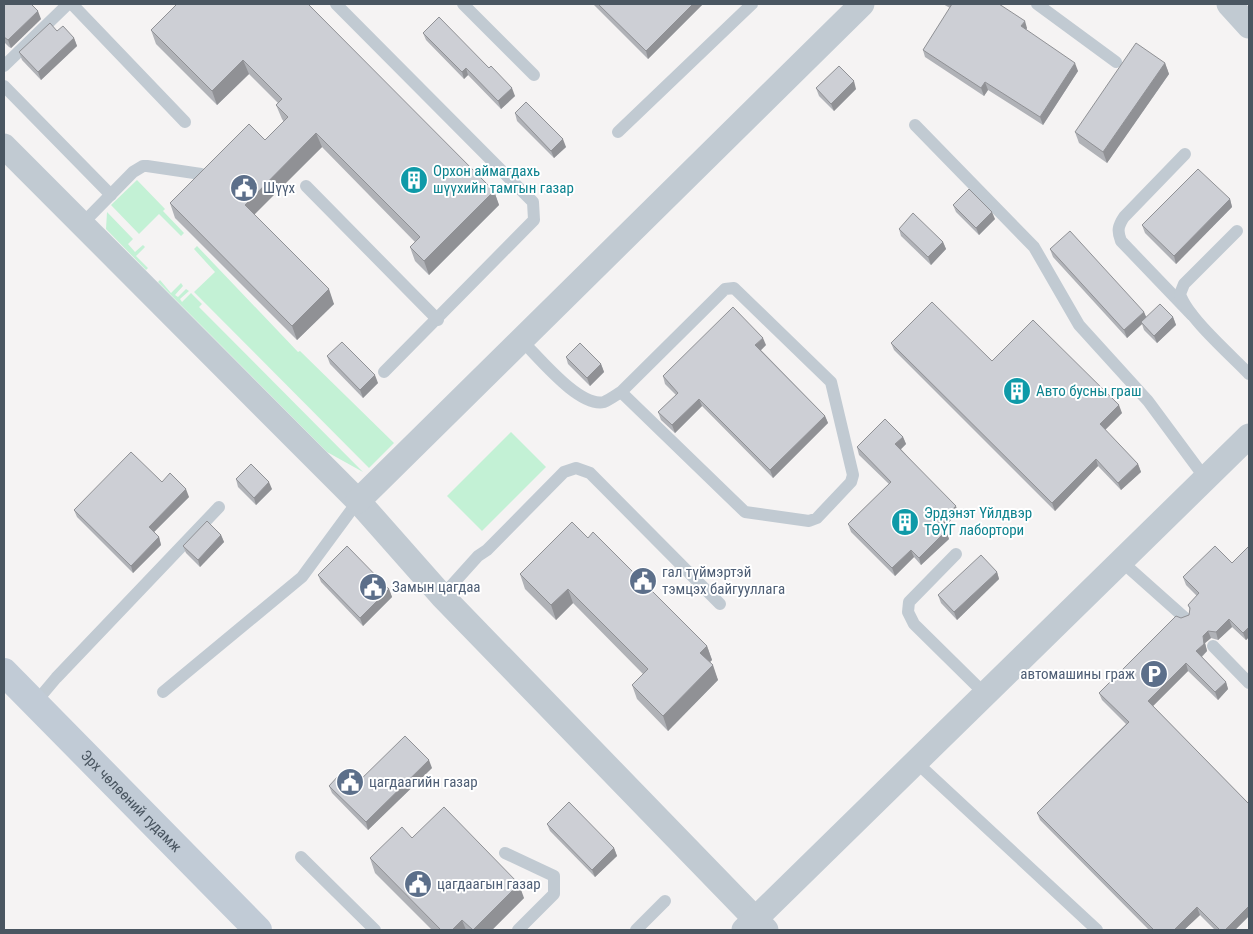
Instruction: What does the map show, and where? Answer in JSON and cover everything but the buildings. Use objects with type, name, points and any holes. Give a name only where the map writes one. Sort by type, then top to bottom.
[{"type":"main road","name":"Эрх чөлөөний гудамж","points":[[4,672],[258,930]]},
{"type":"street","points":[[358,501],[862,4]]},
{"type":"street","points":[[1229,4],[1249,26]]},
{"type":"street","points":[[4,146],[358,501],[442,596],[755,927],[916,762],[1249,436]]},
{"type":"lane","points":[[4,66],[68,4]]},
{"type":"lane","points":[[72,4],[186,122]]},
{"type":"lane","points":[[336,4],[533,202],[534,220],[438,320],[384,372]]},
{"type":"lane","points":[[463,4],[534,75]]},
{"type":"lane","points":[[618,132],[752,4]]},
{"type":"lane","points":[[1037,4],[1116,62]]},
{"type":"lane","points":[[4,86],[111,196]]},
{"type":"lane","points":[[915,125],[1034,247],[1079,325],[1148,401],[1205,478]]},
{"type":"lane","points":[[1185,154],[1124,216],[1119,225],[1118,232],[1121,241],[1249,374]]},
{"type":"lane","points":[[81,225],[133,172],[143,166],[202,174]]},
{"type":"lane","points":[[306,186],[438,320]]},
{"type":"lane","points":[[1192,315],[1182,303],[1180,294],[1184,284],[1237,232]]},
{"type":"lane","points":[[521,340],[572,390],[592,402],[604,402],[621,392],[725,288],[734,288],[831,382],[853,475],[851,482]]},
{"type":"lane","points":[[621,392],[745,512],[809,520],[817,518],[863,470]]},
{"type":"lane","points":[[442,596],[478,556],[487,550],[564,472],[576,468],[590,473],[720,604]]},
{"type":"lane","points":[[163,692],[302,577],[358,501]]},
{"type":"lane","points":[[35,703],[56,678],[219,507]]},
{"type":"lane","points":[[956,554],[910,602],[908,612],[914,624],[985,694]]},
{"type":"lane","points":[[1121,561],[1185,618]]},
{"type":"lane","points":[[1213,646],[1249,683]]},
{"type":"lane","points":[[916,762],[1097,930]]},
{"type":"lane","points":[[505,853],[554,876],[554,894],[518,930]]},
{"type":"lane","points":[[301,857],[375,930]]},
{"type":"lane","points":[[636,930],[665,902]]},
{"type":"green space","points":[[137,180],[165,209],[163,211],[184,233],[181,236],[159,214],[139,234],[111,205]]},
{"type":"green space","points":[[107,212],[133,239],[128,244],[135,252],[143,245],[145,247],[136,256],[148,268],[146,270],[106,229]]},
{"type":"green space","points":[[197,246],[298,352],[300,351],[394,443],[369,468],[194,292],[215,272],[194,249]]},
{"type":"green space","points":[[160,280],[171,293],[181,283],[183,286],[175,295],[178,297],[186,289],[189,291],[180,299],[182,302],[191,293],[202,304],[199,307],[363,472],[327,452],[158,282]]},
{"type":"green space","points":[[511,432],[546,467],[482,531],[447,496]]},
{"type":"place","name":"Орхон аймагдахь шүүхийн тамгын газар","points":[[414,180]]},
{"type":"place","name":"Шүүх","points":[[244,188]]},
{"type":"place","name":"Авто бусны граш","points":[[1017,391]]},
{"type":"place","name":"Эрдэнэт Үйлдвэр ТӨҮГ лабортори","points":[[905,522]]},
{"type":"place","name":"гал түймэртэй тэмцэх байгууллага","points":[[643,581]]},
{"type":"place","name":"Замын цагдаа","points":[[373,587]]},
{"type":"place","name":"автомашины граж","points":[[1154,674]]},
{"type":"place","name":"цагдаагийн газар","points":[[350,782]]},
{"type":"place","name":"цагдаагын газар","points":[[418,884]]}]
